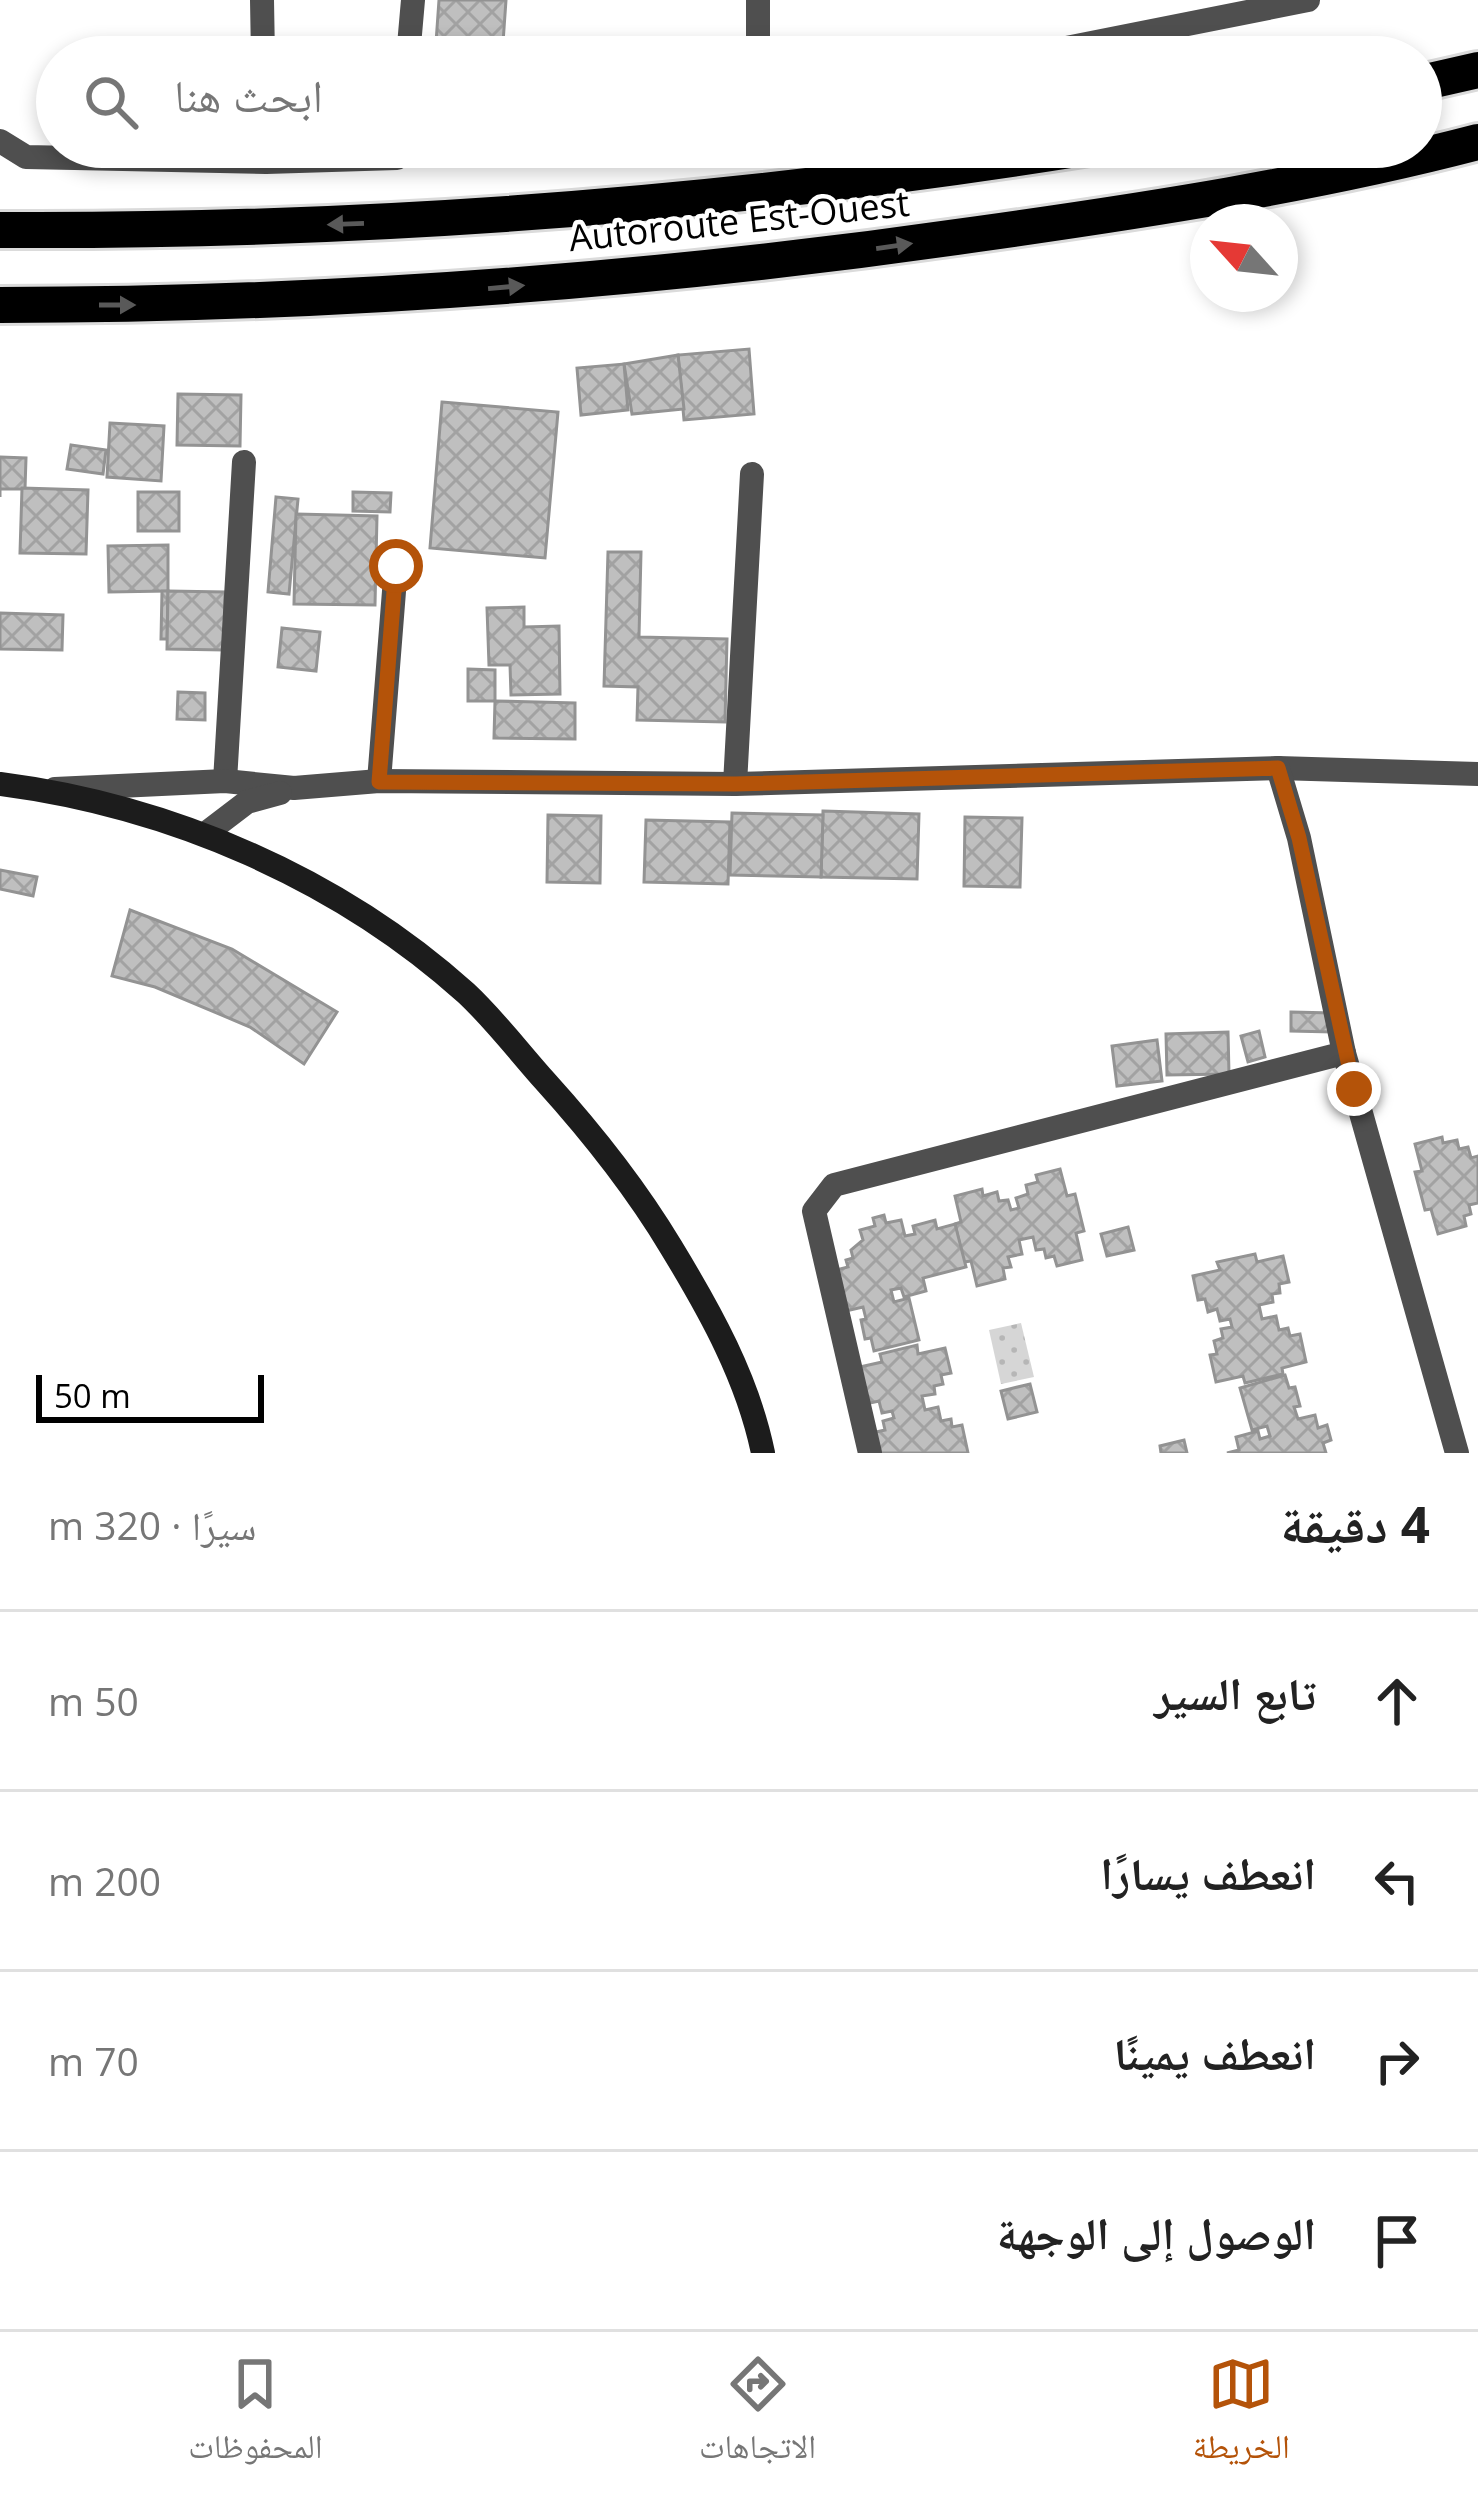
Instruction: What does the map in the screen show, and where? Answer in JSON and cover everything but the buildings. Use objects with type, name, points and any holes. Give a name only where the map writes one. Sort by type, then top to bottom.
[{"type":"highway","points":[[1442,78],[1478,70]]},
{"type":"highway","name":"Autoroute Est-Ouest","points":[[1442,149],[1478,142]]},
{"type":"highway","name":"Autoroute Est-Ouest","points":[[0,230],[185,231],[447,220],[958,168]]},
{"type":"highway","name":"Autoroute Est-Ouest","points":[[0,305],[197,305],[497,289],[813,258],[1115,215],[1349,168]]},
{"type":"main road","points":[[0,784],[150,815],[263,860],[372,921],[467,994],[601,1143],[653,1217],[708,1308],[755,1414],[764,1453]]},
{"type":"street","points":[[262,0],[263,36]]},
{"type":"street","points":[[410,36],[413,0]]},
{"type":"street","points":[[758,0],[758,36]]},
{"type":"street","points":[[1127,36],[1308,0]]},
{"type":"street","points":[[0,141],[26,158],[36,158]]},
{"type":"street","points":[[225,781],[244,462]]},
{"type":"street","points":[[735,784],[752,474]]},
{"type":"street","points":[[379,782],[396,566]]},
{"type":"street","points":[[40,790],[225,781],[250,793],[379,782],[735,784],[1278,768],[1478,774]]},
{"type":"street","points":[[1278,768],[1299,838],[1344,1053],[1457,1453]]},
{"type":"street","points":[[205,834],[250,793]]},
{"type":"street","points":[[870,1453],[814,1211],[834,1185],[1344,1053]]},
{"type":"shaded area","points":[[1021,1323],[1034,1377],[1001,1384],[989,1330]]},
{"type":"route","points":[[396,566],[379,782],[735,784],[1278,768],[1299,838],[1354,1089]]}]
